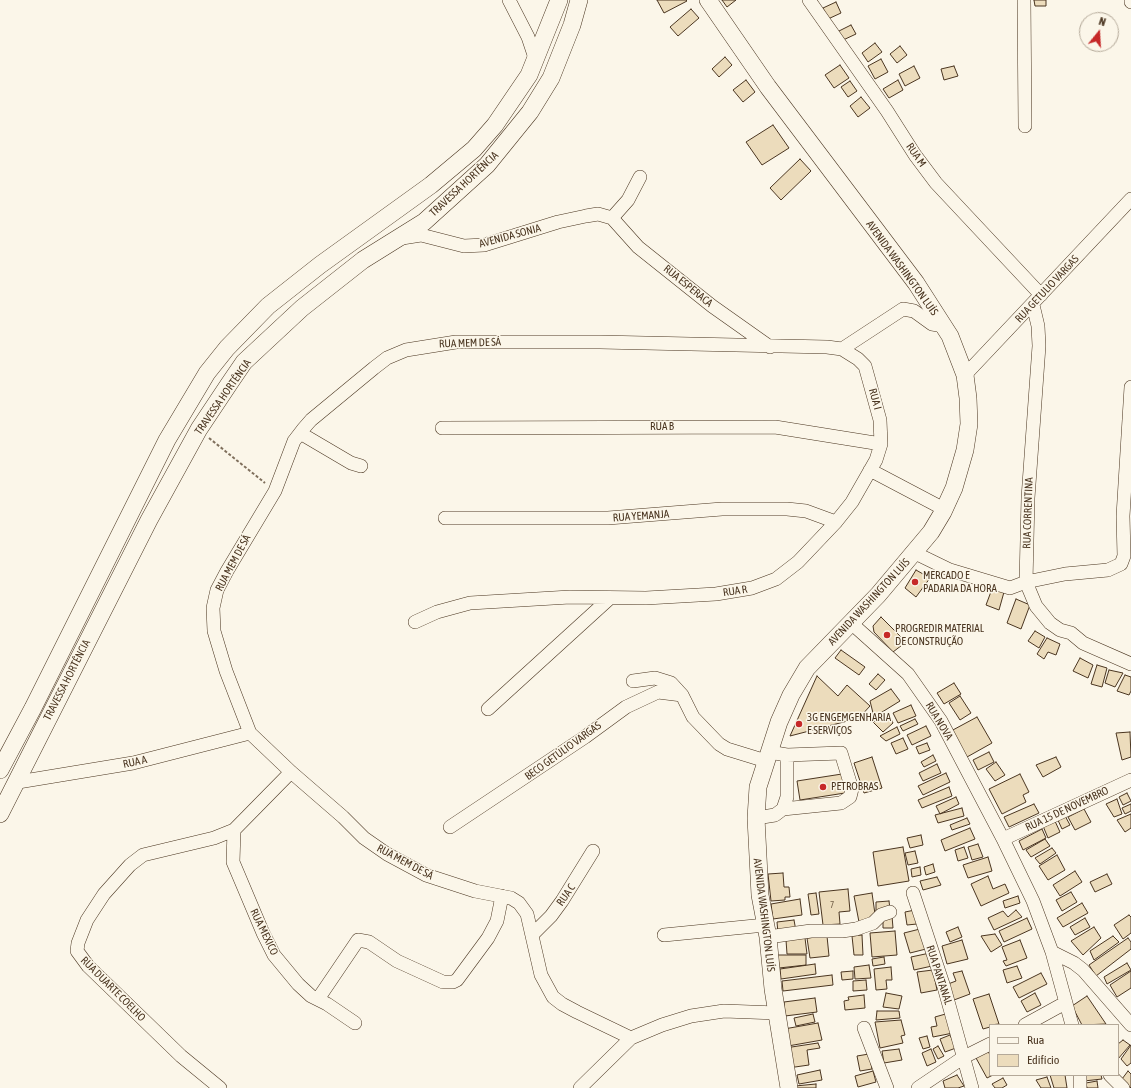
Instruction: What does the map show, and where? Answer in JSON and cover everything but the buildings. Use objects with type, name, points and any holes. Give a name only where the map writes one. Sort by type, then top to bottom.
[{"type":"main road","name":"TRAVESSA HORTÊNCIA","points":[[0,770],[33,708],[170,434],[207,373],[248,326],[284,293],[320,265],[431,185],[474,149],[495,125],[520,91],[529,75],[559,0]]},
{"type":"main road","name":"TRAVESSA HORTÊNCIA","points":[[0,814],[18,782],[84,647],[199,429],[244,362],[302,308],[363,260],[424,222],[487,165],[513,135],[530,112],[551,78],[572,25],[579,0]]},
{"type":"main road","name":"AVENIDA WASHINGTON LUÍS","points":[[708,0],[768,87],[916,283],[944,326],[950,336],[965,375],[969,424],[966,450],[954,488],[931,532],[878,595],[850,622],[807,668],[785,709],[767,756],[758,787],[756,818],[757,857],[777,1013],[789,1088]]},
{"type":"street","points":[[509,0],[528,37],[535,58]]},
{"type":"street","name":"RUA M","points":[[809,0],[887,111],[915,155],[936,183],[1037,300]]},
{"type":"street","points":[[1024,0],[1025,126]]},
{"type":"street","points":[[612,218],[628,200],[640,177]]},
{"type":"street","name":"RUA GETULIO VARGAS","points":[[965,375],[1130,203]]},
{"type":"street","name":"AVENIDA SONIA","points":[[363,260],[400,239],[412,235],[421,235],[464,246],[484,244],[558,222],[586,216],[598,214],[612,218]]},
{"type":"street","name":"RUA ESPERACA","points":[[612,218],[638,247],[712,306],[770,347]]},
{"type":"street","name":"RUA CORRENTINA","points":[[1037,300],[1039,346],[1028,498],[1026,582],[1036,606],[1050,623],[1060,630],[1071,633],[1083,642],[1131,664]]},
{"type":"street","points":[[770,347],[842,349],[903,309],[914,311],[932,324],[944,326]]},
{"type":"street","name":"RUA MEM DE SÁ","points":[[631,1038],[577,1012],[553,997],[541,975],[527,914],[523,907],[511,898],[475,891],[426,875],[387,854],[364,838],[250,733],[224,665],[214,631],[213,608],[217,590],[275,491],[287,457],[300,433],[310,420],[387,358],[406,350],[456,342],[600,342],[770,347]]},
{"type":"street","name":"RUA I","points":[[836,522],[852,502],[870,470],[881,444],[878,408],[865,366],[858,359],[842,349]]},
{"type":"street","points":[[914,553],[950,570],[1010,588],[1026,582],[1065,574],[1108,570],[1121,564],[1124,556],[1123,516],[1131,387]]},
{"type":"street","name":"RUA B","points":[[442,428],[775,427],[881,444]]},
{"type":"street","points":[[300,433],[351,463],[361,466]]},
{"type":"street","points":[[870,470],[944,509]]},
{"type":"street","name":"RUA YEMANJA","points":[[445,518],[608,518],[722,509],[787,509],[806,511],[836,522]]},
{"type":"street","name":"RUA R","points":[[610,598],[646,598],[716,594],[766,584],[783,575],[798,562],[836,522]]},
{"type":"street","points":[[415,622],[436,612],[470,603],[570,597],[610,598]]},
{"type":"street","points":[[488,709],[610,598]]},
{"type":"street","name":"RUA NOVA","points":[[850,622],[908,674],[941,721],[1003,838],[1033,901],[1052,952],[1072,1024]]},
{"type":"street","points":[[633,681],[655,678],[671,683],[682,695],[693,717],[719,744],[727,749],[767,756],[841,753],[852,789],[850,797],[840,803],[783,809],[775,815],[756,818]]},
{"type":"street","name":"BECO GETÚLIO VARGAS","points":[[450,827],[585,737],[626,707],[658,692],[682,695]]},
{"type":"street","name":"RUA A","points":[[18,782],[133,763],[250,733]]},
{"type":"street","points":[[783,809],[787,797],[787,755]]},
{"type":"street","points":[[234,830],[291,772]]},
{"type":"street","name":"RUA 15 DE NOVEMBRO","points":[[1003,838],[1131,780]]},
{"type":"street","name":"RUA MEXICO","points":[[234,830],[233,862],[274,955],[298,984],[355,1023]]},
{"type":"street","name":"RUA DUARTE COELHO","points":[[220,1088],[182,1056],[88,966],[77,951],[87,920],[104,894],[130,865],[143,855],[214,838],[234,830]]},
{"type":"street","name":"RUA C","points":[[532,935],[551,916],[562,901],[593,851]]},
{"type":"street","name":"RUA PANTANAL","points":[[913,893],[944,987],[972,1088]]},
{"type":"street","points":[[318,999],[358,940],[369,942],[397,961],[443,982],[453,982],[457,980],[488,938],[497,921],[502,896]]},
{"type":"street","points":[[664,935],[766,931],[842,931],[856,929],[873,923],[882,915],[890,912]]},
{"type":"street","points":[[1052,952],[1074,963],[1082,970],[1131,1025]]},
{"type":"street","points":[[1027,1024],[1065,1004]]},
{"type":"street","points":[[580,1088],[631,1038],[662,1025],[691,1016],[724,1011],[777,1013]]},
{"type":"street","points":[[864,1028],[887,1088]]},
{"type":"street","points":[[918,1088],[964,1057],[989,1044]]},
{"type":"street","points":[[1080,1076],[1080,1088]]},
{"type":"street","points":[[1111,1076],[1123,1088]]},
{"type":"path","points":[[199,429],[275,491]]},
{"type":"place","name":"MERCADO E PADARIA DA HORA","points":[[915,582]]},
{"type":"place","name":"PROGREDIR MATERIAL DE CONSTRUÇÃO","points":[[887,635]]},
{"type":"place","name":"3G ENGEMGENHARIA E SERVIÇOS","points":[[799,724]]},
{"type":"place","name":"PETROBRAS","points":[[823,787]]}]
